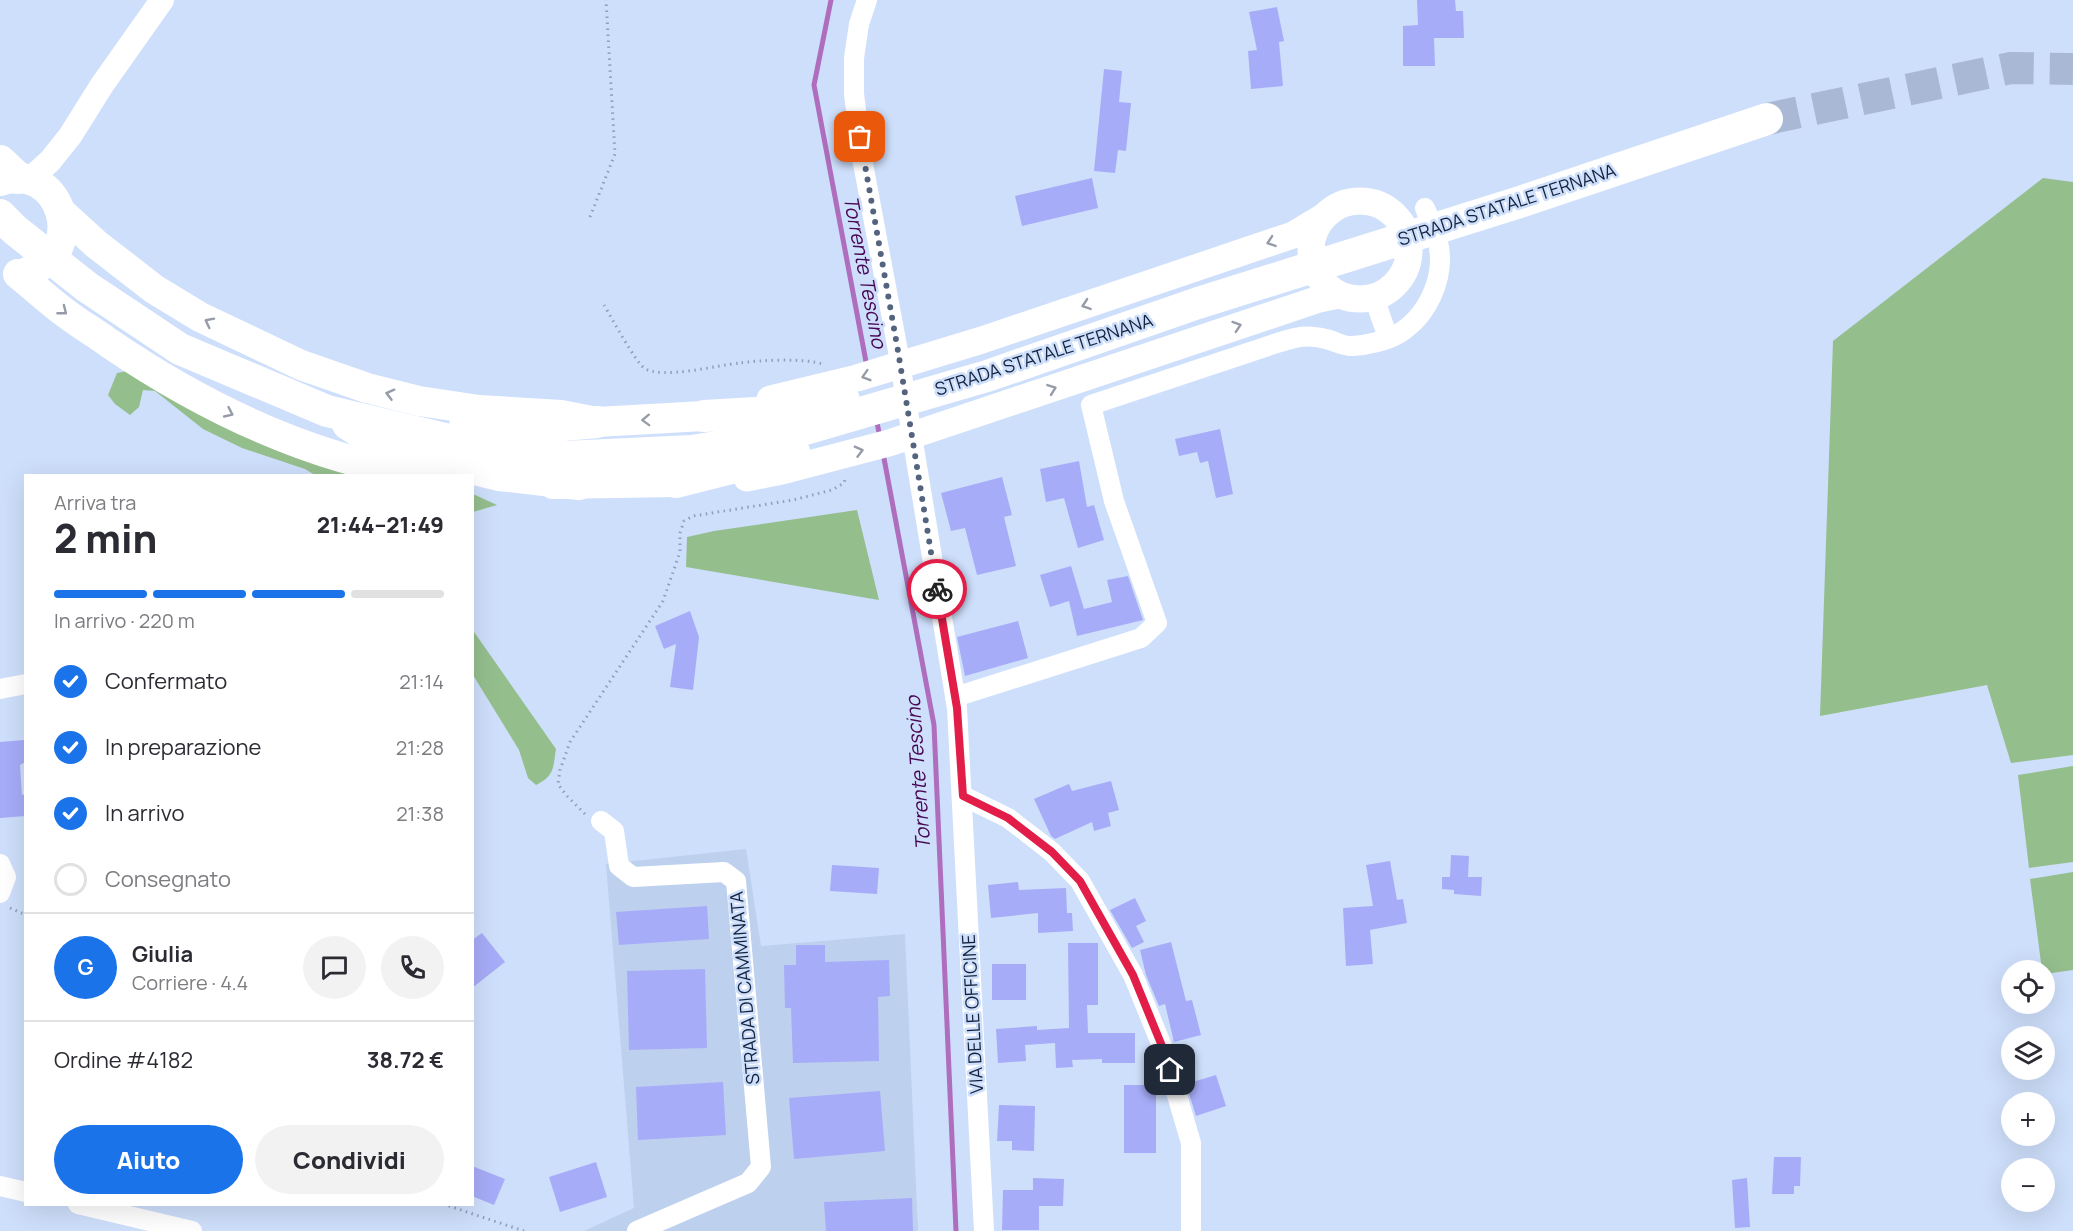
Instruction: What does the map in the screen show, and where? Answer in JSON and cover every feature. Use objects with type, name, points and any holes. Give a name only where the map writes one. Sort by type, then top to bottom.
[{"type":"highway","name":"STRADA STATALE TERNANA","points":[[0,215],[15,230],[87,287],[180,349],[327,411],[471,445],[564,457],[692,451],[778,435],[987,376],[1198,303],[1520,202],[1767,119]]},
{"type":"highway","points":[[327,411],[476,426],[529,428],[597,422]]},
{"type":"highway","points":[[327,411],[387,448],[499,475],[579,484]]},
{"type":"highway","points":[[704,416],[778,435]]},
{"type":"highway","points":[[676,483],[778,435]]},
{"type":"main road","points":[[12,175],[45,188],[96,244],[154,289],[200,317],[301,365],[367,388],[419,401],[479,410],[561,415],[597,422],[704,416]]},
{"type":"main road","points":[[1364,201],[1381,205],[1398,219],[1404,229],[1408,242],[1406,267],[1394,285],[1374,297],[1356,299],[1339,295],[1319,299],[890,443],[778,435],[857,378],[982,340],[1293,235],[1345,203],[1364,201]]},
{"type":"main road","points":[[7,274],[35,270],[53,256],[63,232],[59,206]]},
{"type":"main road","points":[[1323,217],[1312,239],[1311,258],[1321,280],[1339,295]]},
{"type":"main road","points":[[7,274],[136,361],[199,398],[249,422],[350,461],[415,474]]},
{"type":"main road","points":[[474,482],[496,486],[676,483]]},
{"type":"street","points":[[12,175],[50,161],[70,136],[102,85],[162,0]]},
{"type":"street","name":"VIA DELLE OFFICINE","points":[[867,0],[859,24],[854,58],[855,105],[862,158],[898,351],[955,697],[963,796],[984,1231]]},
{"type":"street","points":[[59,206],[62,169],[70,136]]},
{"type":"street","points":[[955,697],[1141,638],[1157,622],[1114,501],[1091,405],[1305,335],[1350,346],[1373,343],[1397,334],[1425,308],[1437,286],[1440,258],[1438,242],[1425,208]]},
{"type":"street","points":[[1374,297],[1388,338]]},
{"type":"street","points":[[0,689],[24,684]]},
{"type":"street","points":[[963,796],[1008,818],[1052,852],[1080,881],[1133,975],[1164,1051],[1191,1143],[1191,1231]]},
{"type":"street","name":"STRADA DI CAMMINATA","points":[[601,821],[614,831],[619,866],[633,877],[724,872],[736,881],[761,1167],[748,1183],[638,1231]]},
{"type":"street","points":[[0,864],[6,877],[4,900]]},
{"type":"street","points":[[0,1186],[24,1192]]},
{"type":"street","points":[[86,1206],[192,1231]]},
{"type":"path","points":[[590,217],[615,154],[606,0]]},
{"type":"path","points":[[604,305],[644,368],[659,372],[693,371],[741,363],[819,362],[831,366]]},
{"type":"path","points":[[601,821],[586,814],[566,795],[558,784],[560,770],[570,742],[663,601],[680,552],[680,533],[684,521],[693,516],[793,500],[832,490],[844,483],[849,469]]},
{"type":"path","points":[[4,900],[24,914]]},
{"type":"path","points":[[449,1206],[524,1231]]},
{"type":"shaded area","points":[[746,849],[761,946],[905,934],[918,1231],[584,1231],[634,1208],[606,864]]},
{"type":"green space","points":[[2043,178],[2073,182],[2073,755],[2011,763],[1987,685],[1820,716],[1833,341]]},
{"type":"green space","points":[[132,370],[362,474],[313,474],[305,469],[242,448],[203,429],[155,391],[143,390],[139,407],[130,415],[115,404],[108,395],[117,373]]},
{"type":"green space","points":[[474,494],[497,505],[474,512]]},
{"type":"green space","points":[[857,510],[879,600],[686,567],[687,537]]},
{"type":"green space","points":[[474,632],[556,749],[553,766],[547,778],[536,785],[528,778],[519,750],[474,677]]},
{"type":"green space","points":[[2073,766],[2073,862],[2029,868],[2018,775]]},
{"type":"green space","points":[[2073,872],[2073,970],[2055,973],[2055,960],[2041,960],[2030,879]]},
{"type":"building","points":[[1417,0],[1455,0],[1456,11],[1463,11],[1464,38],[1434,38],[1435,66],[1403,66],[1403,26],[1418,25]]},
{"type":"building","points":[[1277,7],[1284,41],[1279,42],[1283,86],[1251,89],[1248,51],[1257,50],[1249,12]]},
{"type":"building","points":[[1104,69],[1122,71],[1119,102],[1131,103],[1126,151],[1118,150],[1115,173],[1094,171]]},
{"type":"building","points":[[1092,178],[1098,208],[1022,226],[1015,196]]},
{"type":"building","points":[[1220,429],[1233,494],[1216,498],[1208,461],[1200,463],[1197,452],[1179,456],[1175,439]]},
{"type":"building","points":[[1079,461],[1087,507],[1094,505],[1104,540],[1078,548],[1064,498],[1046,502],[1040,469]]},
{"type":"building","points":[[1002,477],[1012,515],[1004,517],[1016,566],[977,575],[965,528],[951,531],[941,493]]},
{"type":"building","points":[[1071,566],[1084,609],[1112,602],[1107,580],[1128,576],[1143,620],[1077,636],[1069,601],[1050,607],[1040,575]]},
{"type":"building","points":[[690,611],[699,637],[693,690],[670,687],[676,644],[664,649],[655,626]]},
{"type":"building","points":[[1018,621],[1028,658],[965,676],[957,637]]},
{"type":"building","points":[[24,740],[24,763],[20,765],[24,816],[0,818],[0,742]]},
{"type":"building","points":[[1111,781],[1119,810],[1108,813],[1111,826],[1094,831],[1092,822],[1055,839],[1051,836],[1034,799],[1069,784],[1072,791]]},
{"type":"building","points":[[1451,855],[1469,856],[1468,877],[1482,877],[1481,896],[1454,894],[1454,890],[1442,889],[1442,877],[1450,877]]},
{"type":"building","points":[[1390,861],[1397,900],[1403,899],[1407,923],[1370,930],[1373,964],[1346,966],[1343,908],[1373,906],[1366,865]]},
{"type":"building","points":[[832,865],[879,868],[877,894],[830,891]]},
{"type":"building","points":[[1018,882],[1019,890],[1066,888],[1067,913],[1072,913],[1073,931],[1038,933],[1038,913],[991,918],[988,885]]},
{"type":"building","points":[[1135,898],[1146,921],[1136,926],[1144,942],[1132,948],[1110,910]]},
{"type":"building","points":[[707,906],[709,939],[619,945],[616,912]]},
{"type":"building","points":[[482,933],[505,962],[474,986],[474,939]]},
{"type":"building","points":[[1171,942],[1186,1001],[1192,1000],[1201,1035],[1174,1042],[1165,1004],[1159,1006],[1146,975],[1140,950]]},
{"type":"building","points":[[1068,943],[1098,943],[1098,1005],[1087,1005],[1088,1033],[1135,1033],[1135,1063],[1102,1063],[1102,1059],[1072,1060],[1073,1067],[1056,1068],[1055,1043],[1025,1045],[1026,1061],[998,1063],[996,1029],[1037,1026],[1037,1030],[1069,1028]]},
{"type":"building","points":[[796,945],[825,945],[825,962],[889,960],[890,996],[878,997],[879,1061],[793,1063],[791,1008],[785,1008],[784,965],[796,965]]},
{"type":"building","points":[[992,964],[1026,964],[1026,1000],[992,1000]]},
{"type":"building","points":[[705,969],[707,1048],[629,1050],[627,971]]},
{"type":"building","points":[[1216,1075],[1226,1106],[1196,1116],[1186,1084]]},
{"type":"building","points":[[723,1082],[726,1135],[638,1140],[636,1087]]},
{"type":"building","points":[[1124,1085],[1156,1085],[1156,1153],[1124,1153]]},
{"type":"building","points":[[880,1091],[885,1151],[794,1159],[789,1098]]},
{"type":"building","points":[[999,1105],[1035,1106],[1034,1151],[1012,1150],[1012,1141],[997,1141]]},
{"type":"building","points":[[1774,1157],[1801,1157],[1800,1186],[1794,1186],[1794,1194],[1772,1194]]},
{"type":"building","points":[[596,1162],[607,1197],[560,1212],[549,1177]]},
{"type":"building","points":[[474,1167],[505,1179],[494,1205],[474,1197]]},
{"type":"building","points":[[1033,1178],[1064,1179],[1063,1206],[1039,1206],[1039,1230],[1002,1230],[1003,1190],[1033,1190]]},
{"type":"building","points":[[1747,1178],[1750,1227],[1735,1228],[1732,1180]]},
{"type":"building","points":[[912,1198],[913,1231],[826,1231],[824,1202]]},
{"type":"waterway","name":"Torrente Tescino","points":[[831,0],[814,85],[867,367]]},
{"type":"waterway","name":"Torrente Tescino","points":[[876,417],[880,438]]},
{"type":"waterway","name":"Torrente Tescino","points":[[883,453],[934,725],[956,1231]]},
{"type":"tunnel","points":[[1767,119],[2011,68],[2073,69]]},
{"type":"way so far","points":[[860,137],[937,589]]},
{"type":"route","points":[[937,589],[957,708],[963,796],[1008,818],[1052,852],[1080,881],[1133,975],[1170,1070]]}]
